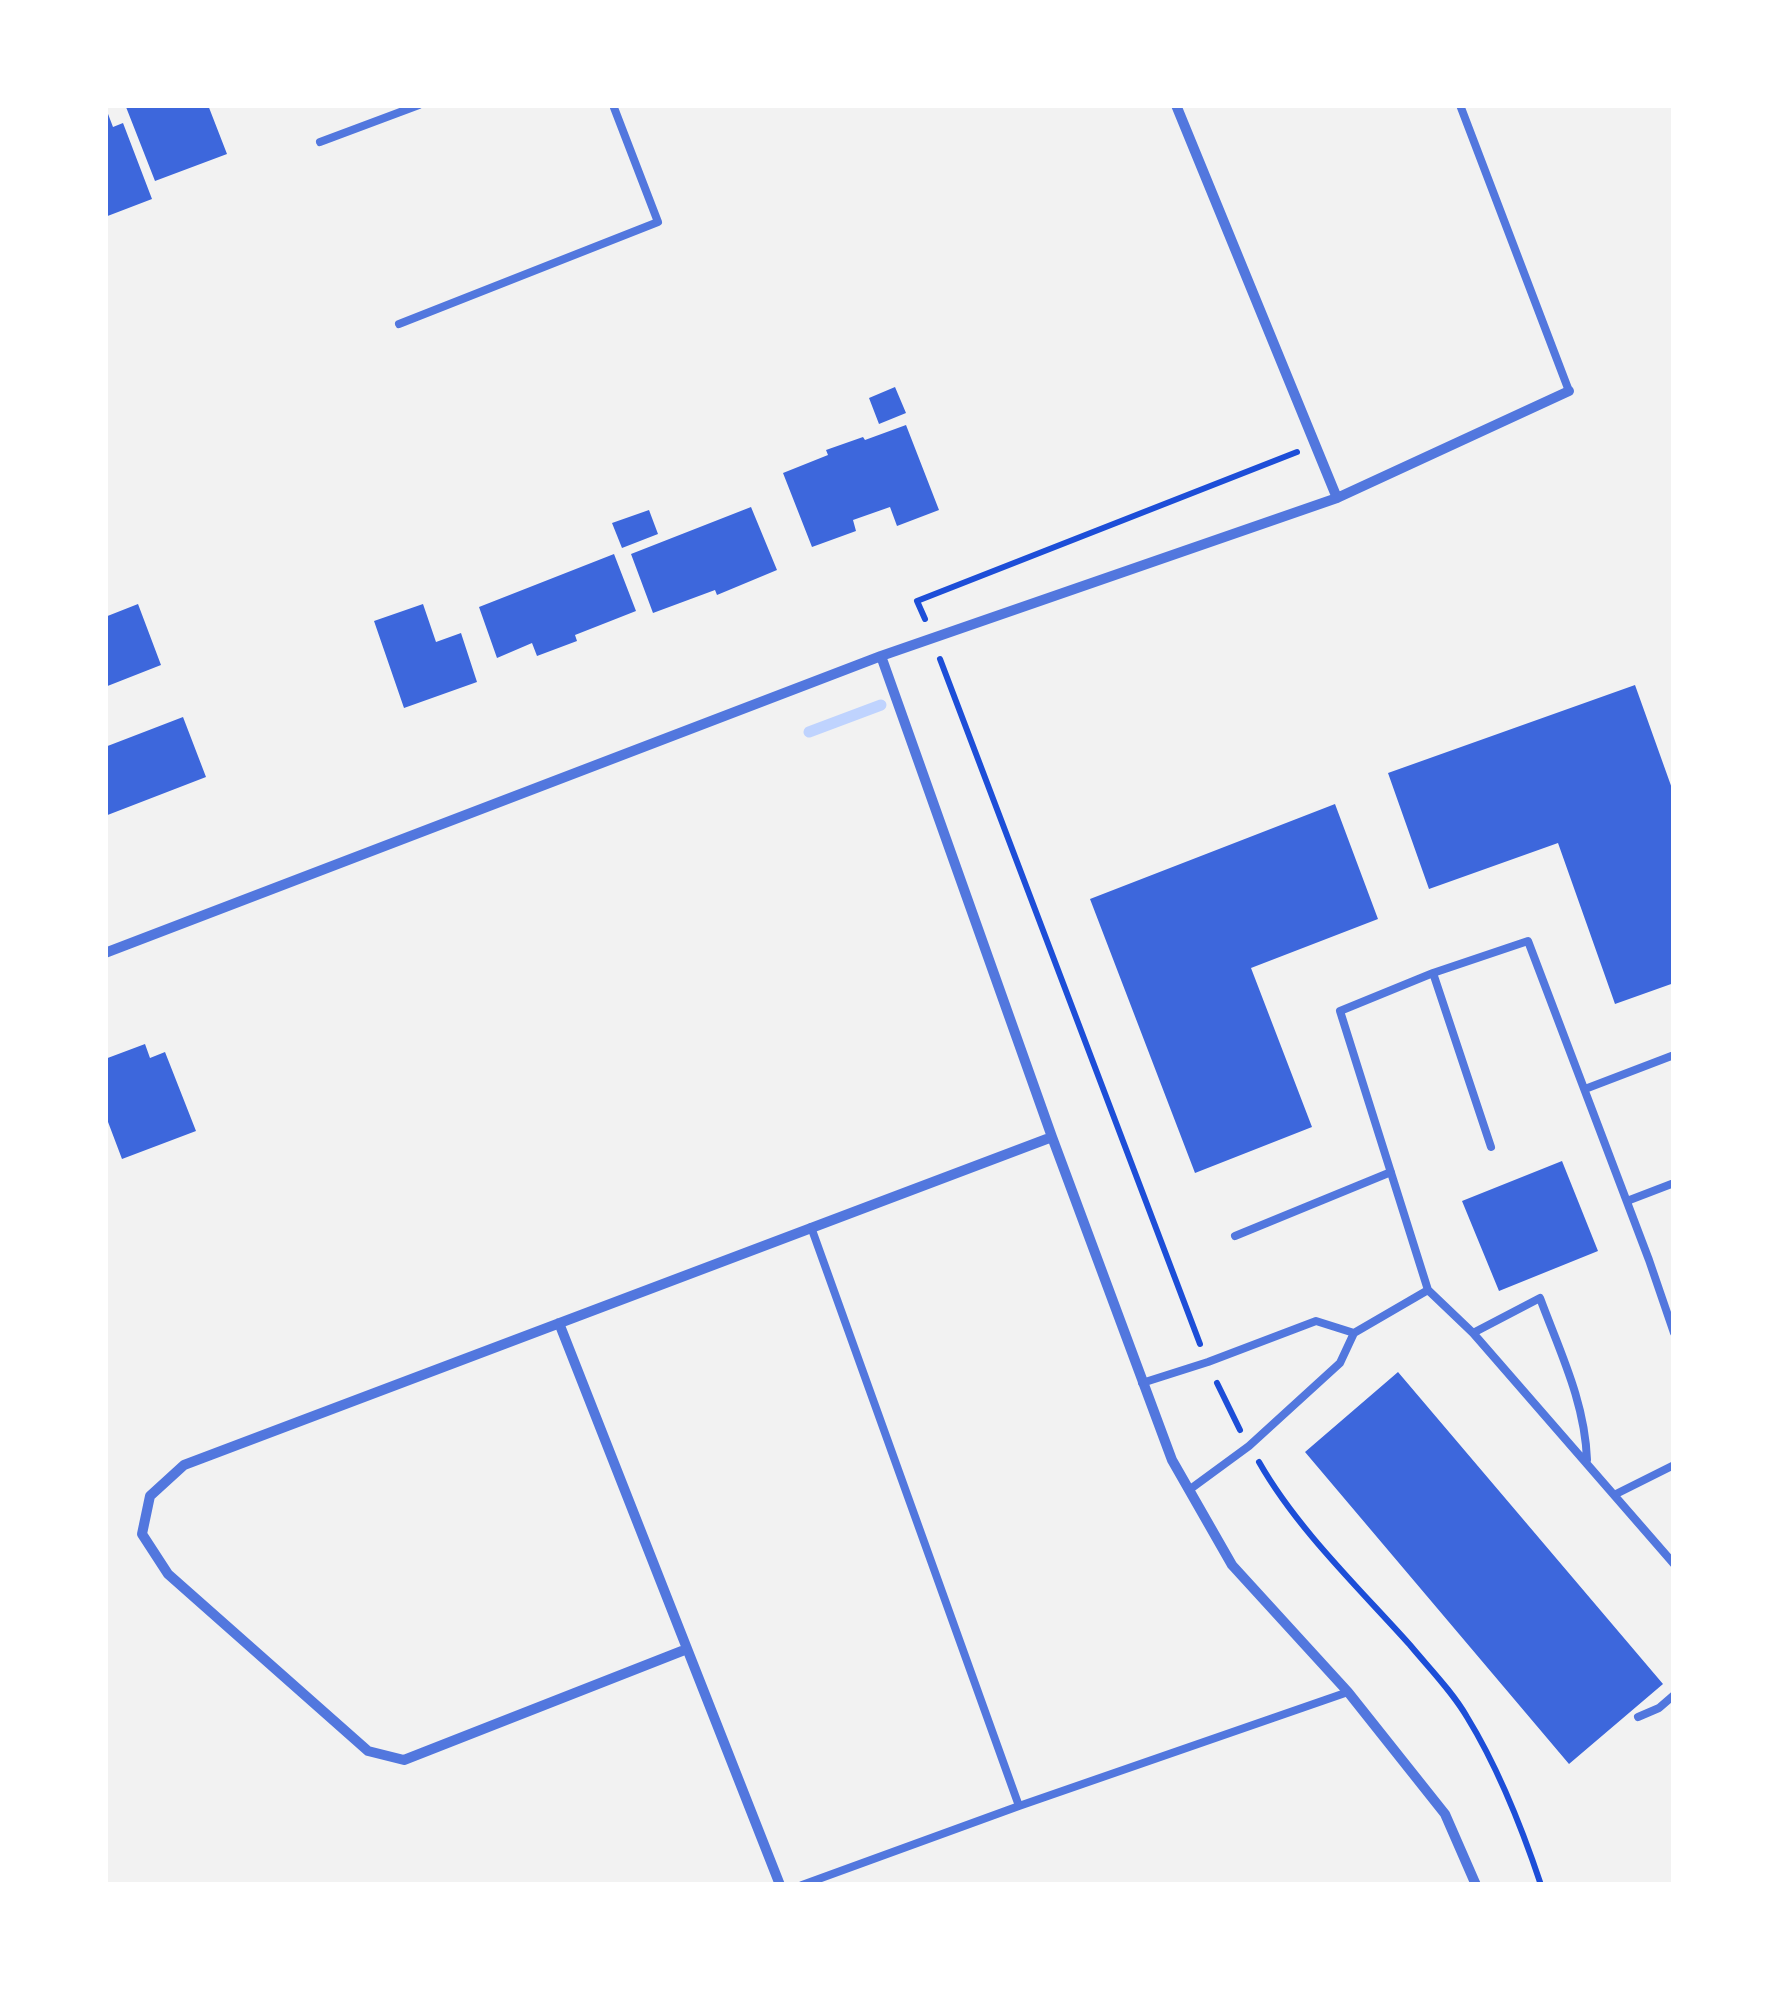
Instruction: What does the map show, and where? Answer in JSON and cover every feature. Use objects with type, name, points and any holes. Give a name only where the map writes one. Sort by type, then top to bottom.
[{"type":"street","points":[[1176,105],[1337,498]]},
{"type":"street","points":[[105,952],[882,656],[1337,498],[1569,391]]},
{"type":"street","points":[[882,656],[1052,1137],[1172,1460],[1232,1564],[1348,1692],[1445,1814],[1476,1885]]},
{"type":"street","points":[[688,1649],[404,1760],[368,1752],[168,1574],[142,1534],[150,1496],[184,1466],[1052,1137]]},
{"type":"street","points":[[559,1323],[780,1885]]},
{"type":"lane","points":[[320,142],[419,105]]},
{"type":"lane","points":[[398,324],[658,222],[613,105]]},
{"type":"lane","points":[[1460,105],[1569,391]]},
{"type":"lane","points":[[1674,1333],[1528,940],[1340,1012],[1428,1290],[1473,1333],[1674,1564]]},
{"type":"lane","points":[[1434,973],[1491,1147]]},
{"type":"lane","points":[[1585,1089],[1674,1055]]},
{"type":"lane","points":[[1235,1236],[1390,1172]]},
{"type":"lane","points":[[1627,1201],[1674,1183]]},
{"type":"lane","points":[[811,1227],[1018,1806]]},
{"type":"lane","points":[[1190,1490],[1250,1446],[1340,1364],[1354,1333],[1428,1290]]},
{"type":"lane","points":[[1473,1333],[1540,1298],[1580,1404],[1586,1463]]},
{"type":"lane","points":[[1142,1383],[1316,1322],[1354,1333]]},
{"type":"lane","points":[[1614,1495],[1674,1465]]},
{"type":"lane","points":[[802,1885],[1348,1692]]},
{"type":"lane","points":[[1638,1717],[1659,1708],[1674,1695]]},
{"type":"path","points":[[1316,445],[917,601],[1161,1245],[1236,1423],[1268,1478],[1304,1526],[1466,1715],[1498,1776],[1542,1885]]},
{"type":"building","points":[[208,105],[227,154],[155,181],[126,107]]},
{"type":"building","points":[[105,106],[113,127],[123,123],[152,199],[105,217]]},
{"type":"building","points":[[895,387],[906,413],[879,424],[869,398]]},
{"type":"building","points":[[906,425],[939,510],[897,526],[890,507],[853,520],[856,531],[812,547],[783,473],[828,455],[826,450]]},
{"type":"building","points":[[751,507],[777,570],[717,595],[715,590],[653,613],[631,554]]},
{"type":"building","points":[[649,510],[658,534],[622,548],[612,523]]},
{"type":"building","points":[[614,554],[636,611],[575,635],[577,641],[537,656],[532,643],[497,658],[479,607]]},
{"type":"building","points":[[138,604],[161,665],[105,687],[105,617]]},
{"type":"building","points":[[423,604],[436,642],[461,633],[477,682],[404,708],[374,621]]},
{"type":"building","points":[[1635,685],[1674,794],[1674,983],[1615,1004],[1558,843],[1429,889],[1388,773]]},
{"type":"building","points":[[183,717],[206,777],[105,816],[105,747]]},
{"type":"building","points":[[1335,804],[1378,919],[1251,968],[1312,1127],[1195,1173],[1090,899]]},
{"type":"building","points":[[145,1044],[150,1058],[165,1052],[196,1131],[122,1159],[105,1114],[105,1059]]},
{"type":"building","points":[[1562,1161],[1598,1251],[1499,1291],[1462,1201]]},
{"type":"building","points":[[1398,1372],[1663,1684],[1569,1764],[1305,1452]]},
{"type":"waterway","points":[[809,732],[881,705]]}]
